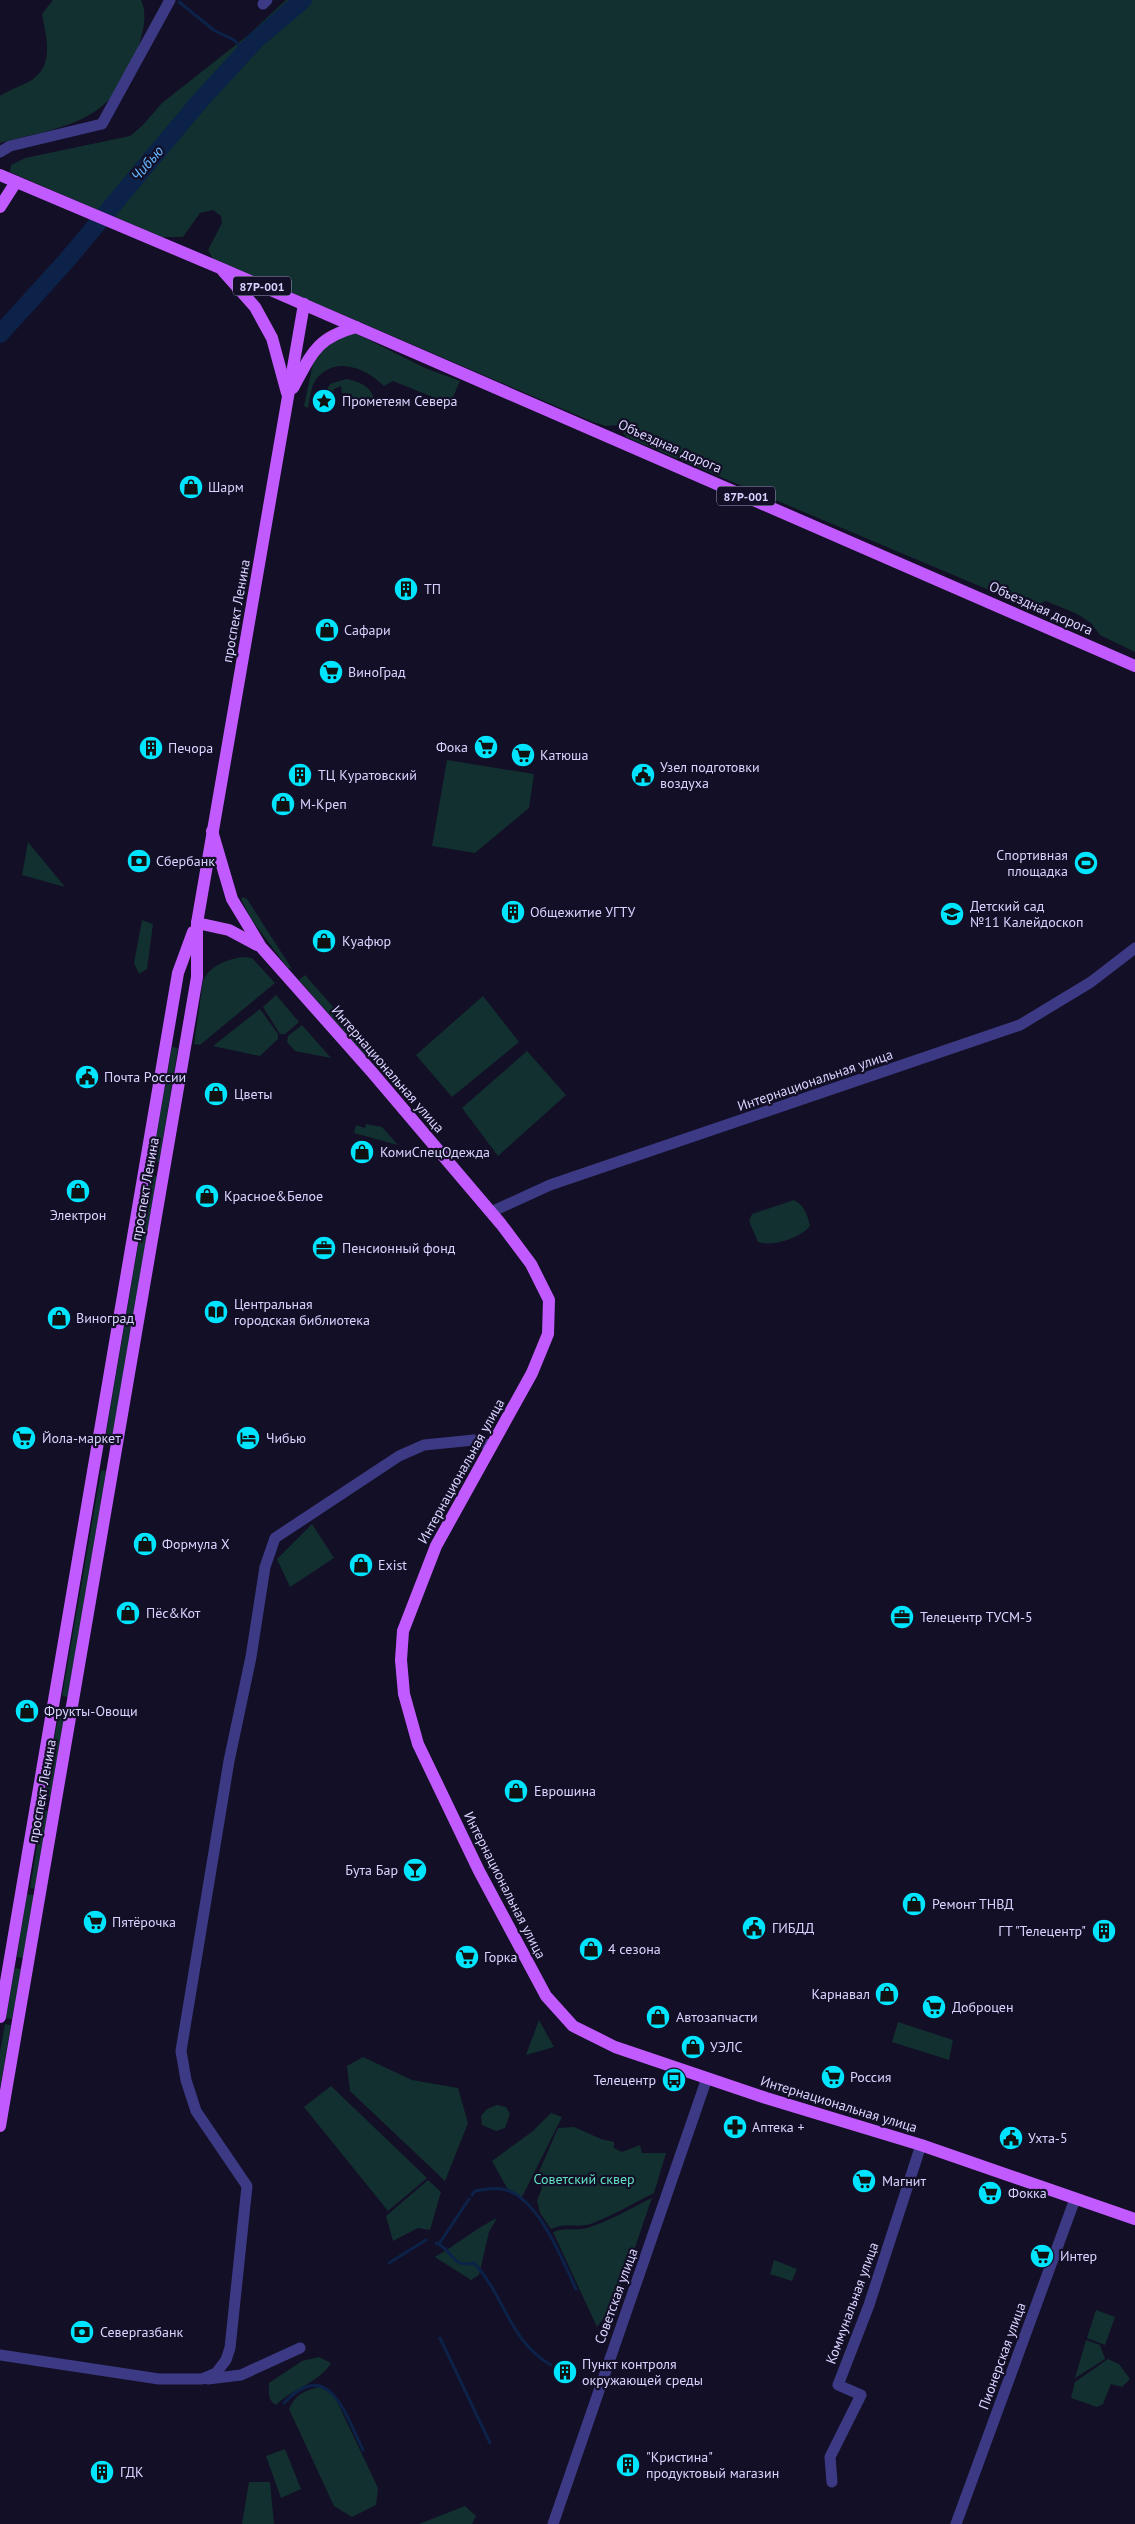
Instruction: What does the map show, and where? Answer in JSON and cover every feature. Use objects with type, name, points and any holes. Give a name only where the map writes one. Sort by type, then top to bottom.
[{"type":"main road","name":"87Р-001","points":[[0,176],[356,327]]},
{"type":"main road","points":[[0,207],[16,182]]},
{"type":"main road","points":[[220,268],[256,307],[272,338],[288,398]]},
{"type":"main road","name":"проспект Ленина","points":[[0,2017],[178,973],[196,923],[304,304]]},
{"type":"main road","points":[[288,398],[312,353],[323,341],[337,332],[356,327]]},
{"type":"main road","name":"Объездная дорога","points":[[356,327],[1135,666]]},
{"type":"main road","name":"Интернациональная улица","points":[[212,831],[232,899],[261,947],[491,1212],[531,1264],[549,1300],[548,1334],[532,1373],[436,1546],[403,1631],[400,1660],[404,1694],[418,1744],[479,1871],[546,1996],[573,2026],[615,2047],[921,2145],[1135,2218]]},
{"type":"main road","name":"проспект Ленина","points":[[0,2126],[197,977],[196,923]]},
{"type":"main road","name":"Интернациональная улица","points":[[196,923],[229,930],[261,947]]},
{"type":"main road","points":[[96,1457],[114,1460]]},
{"type":"street","points":[[0,152],[10,146],[102,124],[170,0]]},
{"type":"street","name":"Интернациональная улица","points":[[491,1212],[550,1185],[1020,1025],[1085,986],[1135,948]]},
{"type":"street","points":[[202,2379],[216,2373],[226,2360],[230,2348],[247,2186],[196,2111],[186,2080],[181,2051],[229,1761],[251,1657],[265,1567],[275,1538],[399,1456],[424,1445],[474,1440],[492,1446]]},
{"type":"street","name":"Советская улица","points":[[553,2524],[707,2078]]},
{"type":"street","name":"Коммунальная улица","points":[[832,2482],[830,2457],[861,2395],[838,2385],[869,2305],[921,2145]]},
{"type":"street","name":"Пионерская улица","points":[[956,2524],[1076,2199]]},
{"type":"street","points":[[0,2355],[159,2379],[202,2379],[241,2375],[300,2348]]},
{"type":"green space","points":[[53,0],[141,0],[144,18],[138,48],[128,73],[115,92],[101,107],[67,125],[0,143],[0,96],[32,80],[44,66],[47,41],[42,14]]},
{"type":"green space","points":[[286,0],[1135,0],[1135,652],[1100,635],[1091,623],[1077,614],[1046,601],[1034,606],[1022,604],[626,437],[618,425],[606,426],[593,422],[213,259],[208,250],[222,223],[221,216],[213,210],[200,213],[183,237],[161,237],[10,172],[11,165],[25,158],[130,136],[142,126],[162,103],[247,36]]},
{"type":"green space","points":[[355,333],[425,368],[460,381],[450,404],[393,381],[384,386],[361,370],[343,366],[325,371],[317,378],[312,388],[308,408],[304,406],[313,363],[326,343]]},
{"type":"green space","points":[[346,379],[367,387],[373,395],[375,407],[349,403],[350,396],[348,393],[342,393],[341,386],[334,389],[330,399],[325,393],[330,384]]},
{"type":"green space","points":[[447,760],[534,774],[529,808],[475,853],[432,846]]},
{"type":"green space","points":[[28,842],[65,887],[22,875]]},
{"type":"green space","points":[[243,897],[247,899],[292,969],[287,967],[251,919],[241,899]]},
{"type":"green space","points":[[142,920],[153,924],[147,969],[139,974],[134,963]]},
{"type":"green space","points":[[242,957],[252,958],[275,983],[200,1045],[194,1044],[203,981],[206,975],[219,964]]},
{"type":"green space","points":[[305,975],[371,1050],[370,1054],[365,1055],[299,980]]},
{"type":"green space","points":[[276,995],[299,1022],[285,1034],[280,1034],[263,1007]]},
{"type":"green space","points":[[483,996],[519,1042],[452,1097],[416,1055]]},
{"type":"green space","points":[[260,1009],[278,1034],[278,1039],[260,1056],[213,1046]]},
{"type":"green space","points":[[302,1025],[331,1058],[295,1051],[287,1042],[288,1036]]},
{"type":"green space","points":[[172,1047],[178,1048],[159,1162],[152,1161]]},
{"type":"green space","points":[[527,1051],[566,1095],[498,1156],[462,1108]]},
{"type":"green space","points":[[366,1124],[382,1127],[398,1145],[354,1133],[356,1125],[365,1128]]},
{"type":"green space","points":[[150,1175],[157,1176],[113,1435],[109,1436],[106,1434]]},
{"type":"green space","points":[[794,1200],[805,1211],[810,1226],[793,1238],[771,1243],[758,1242],[749,1221],[752,1214]]},
{"type":"green space","points":[[104,1470],[106,1472],[68,1697],[62,1696],[101,1471]]},
{"type":"green space","points":[[312,1524],[334,1558],[290,1587],[277,1559]]},
{"type":"green space","points":[[60,1707],[66,1708],[50,1797],[44,1796]]},
{"type":"green space","points":[[43,1810],[49,1811],[36,1889],[30,1888]]},
{"type":"green space","points":[[27,1894],[34,1895],[23,1958],[17,1957]]},
{"type":"green space","points":[[15,1968],[21,1969],[12,2019],[6,2018]]},
{"type":"green space","points":[[539,2020],[554,2047],[526,2055]]},
{"type":"green space","points":[[898,2022],[953,2040],[949,2060],[892,2042]]},
{"type":"green space","points":[[5,2024],[11,2025],[0,2088],[0,2052]]},
{"type":"green space","points":[[363,2057],[412,2080],[458,2088],[468,2123],[445,2181],[350,2091],[347,2066]]},
{"type":"green space","points":[[331,2086],[427,2178],[388,2211],[304,2107]]},
{"type":"green space","points":[[497,2105],[506,2107],[510,2114],[505,2128],[496,2131],[482,2125],[481,2116],[487,2109]]},
{"type":"green space","points":[[551,2113],[562,2117],[522,2197],[507,2188],[492,2161],[533,2131]]},
{"type":"green space","name":"Советский сквер","points":[[574,2127],[601,2139],[614,2142],[614,2148],[622,2152],[640,2145],[642,2153],[666,2153],[654,2193],[593,2223],[551,2229],[540,2213],[537,2201],[542,2188],[538,2174],[558,2128]]},
{"type":"green space","points":[[428,2180],[441,2192],[430,2230],[418,2228],[393,2241],[386,2216]]},
{"type":"green space","points":[[652,2198],[622,2283],[597,2327],[553,2232],[583,2229],[596,2225]]},
{"type":"green space","points":[[497,2218],[489,2232],[479,2275],[471,2280],[435,2257],[481,2227]]},
{"type":"green space","points":[[774,2260],[797,2269],[792,2281],[770,2274]]},
{"type":"green space","points":[[1096,2310],[1115,2317],[1105,2345],[1087,2338]]},
{"type":"green space","points":[[1086,2340],[1100,2345],[1105,2359],[1075,2378]]},
{"type":"green space","points":[[319,2357],[331,2363],[326,2370],[276,2405],[271,2401],[269,2383],[302,2361]]},
{"type":"green space","points":[[1108,2359],[1119,2364],[1130,2379],[1122,2387],[1111,2384],[1103,2404],[1097,2407],[1071,2398],[1075,2382]]},
{"type":"green space","points":[[319,2387],[333,2393],[378,2488],[376,2505],[352,2517],[334,2506],[289,2409],[301,2394]]},
{"type":"green space","points":[[285,2449],[301,2489],[281,2498],[266,2456]]},
{"type":"green space","points":[[249,2482],[270,2482],[274,2524],[242,2524]]},
{"type":"green space","points":[[465,2506],[476,2516],[472,2524],[419,2524]]},
{"type":"waterway","name":"Чибью","points":[[0,334],[67,260],[199,102],[255,41],[303,0]]},
{"type":"waterway","points":[[179,2],[215,31],[234,40],[245,52]]},
{"type":"waterway","points":[[472,2195],[475,2191],[499,2188],[515,2194],[527,2203],[547,2230],[576,2289]]},
{"type":"waterway","points":[[439,2244],[469,2199]]},
{"type":"waterway","points":[[389,2263],[426,2240]]},
{"type":"waterway","points":[[436,2243],[445,2249],[456,2261],[466,2264],[474,2263],[493,2289],[516,2331],[537,2355],[551,2365]]},
{"type":"waterway","points":[[440,2338],[490,2443]]},
{"type":"waterway","points":[[284,2403],[300,2390],[313,2385],[324,2388],[334,2396],[342,2408],[363,2450]]},
{"type":"place","name":"Прометеям Севера","points":[[324,401]]},
{"type":"place","name":"Шарм","points":[[191,487]]},
{"type":"place","name":"ТП","points":[[406,589]]},
{"type":"place","name":"Сафари","points":[[327,630]]},
{"type":"place","name":"ВиноГрад","points":[[331,672]]},
{"type":"place","name":"Фока","points":[[486,747]]},
{"type":"place","name":"Печора","points":[[151,748]]},
{"type":"place","name":"Катюша","points":[[523,755]]},
{"type":"place","name":"ТЦ Куратовский","points":[[300,775]]},
{"type":"place","name":"Узел подготовки воздуха","points":[[643,775]]},
{"type":"place","name":"М-Креп","points":[[283,804]]},
{"type":"place","name":"Сбербанк","points":[[139,861]]},
{"type":"place","name":"Спортивная площадка","points":[[1086,863]]},
{"type":"place","name":"Общежитие УГТУ","points":[[513,912]]},
{"type":"place","name":"Детский сад №11 Калейдоскоп","points":[[952,914]]},
{"type":"place","name":"Куафюр","points":[[324,941]]},
{"type":"place","name":"Почта России","points":[[87,1077]]},
{"type":"place","name":"Цветы","points":[[216,1094]]},
{"type":"place","name":"КомиСпецОдежда","points":[[362,1152]]},
{"type":"place","name":"Электрон","points":[[78,1191]]},
{"type":"place","name":"Красное&Белое","points":[[207,1196]]},
{"type":"place","name":"Пенсионный фонд","points":[[324,1248]]},
{"type":"place","name":"Центральная городская библиотека","points":[[216,1312]]},
{"type":"place","name":"Виноград","points":[[59,1318]]},
{"type":"place","name":"Йола-маркет","points":[[24,1438]]},
{"type":"place","name":"Чибью","points":[[248,1438]]},
{"type":"place","name":"Формула X","points":[[145,1544]]},
{"type":"place","name":"Exist","points":[[361,1565]]},
{"type":"place","name":"Пёс&Кот","points":[[128,1613]]},
{"type":"place","name":"Телецентр ТУСМ-5","points":[[902,1617]]},
{"type":"place","name":"Фрукты-Овощи","points":[[27,1711]]},
{"type":"place","name":"Еврошина","points":[[516,1791]]},
{"type":"place","name":"Бута Бар","points":[[415,1870]]},
{"type":"place","name":"Ремонт ТНВД","points":[[914,1904]]},
{"type":"place","name":"Пятёрочка","points":[[95,1922]]},
{"type":"place","name":"ГИБДД","points":[[754,1928]]},
{"type":"place","name":"ГТ \"Телецентр\"","points":[[1104,1931]]},
{"type":"place","name":"4 сезона","points":[[591,1949]]},
{"type":"place","name":"Горка","points":[[467,1957]]},
{"type":"place","name":"Карнавал","points":[[887,1994]]},
{"type":"place","name":"Доброцен","points":[[934,2007]]},
{"type":"place","name":"Автозапчасти","points":[[658,2017]]},
{"type":"place","name":"УЭЛС","points":[[693,2047]]},
{"type":"place","name":"Россия","points":[[833,2077]]},
{"type":"place","name":"Телецентр","points":[[674,2080]]},
{"type":"place","name":"Аптека +","points":[[735,2127]]},
{"type":"place","name":"Ухта-5","points":[[1011,2138]]},
{"type":"place","name":"Магнит","points":[[864,2181]]},
{"type":"place","name":"Фокка","points":[[990,2193]]},
{"type":"place","name":"Интер","points":[[1042,2256]]},
{"type":"place","name":"Севергазбанк","points":[[82,2332]]},
{"type":"place","name":"Пункт контроля окружающей среды","points":[[565,2372]]},
{"type":"place","name":"\"Кристина\" продуктовый магазин","points":[[628,2465]]},
{"type":"place","name":"ГДК","points":[[102,2472]]}]
